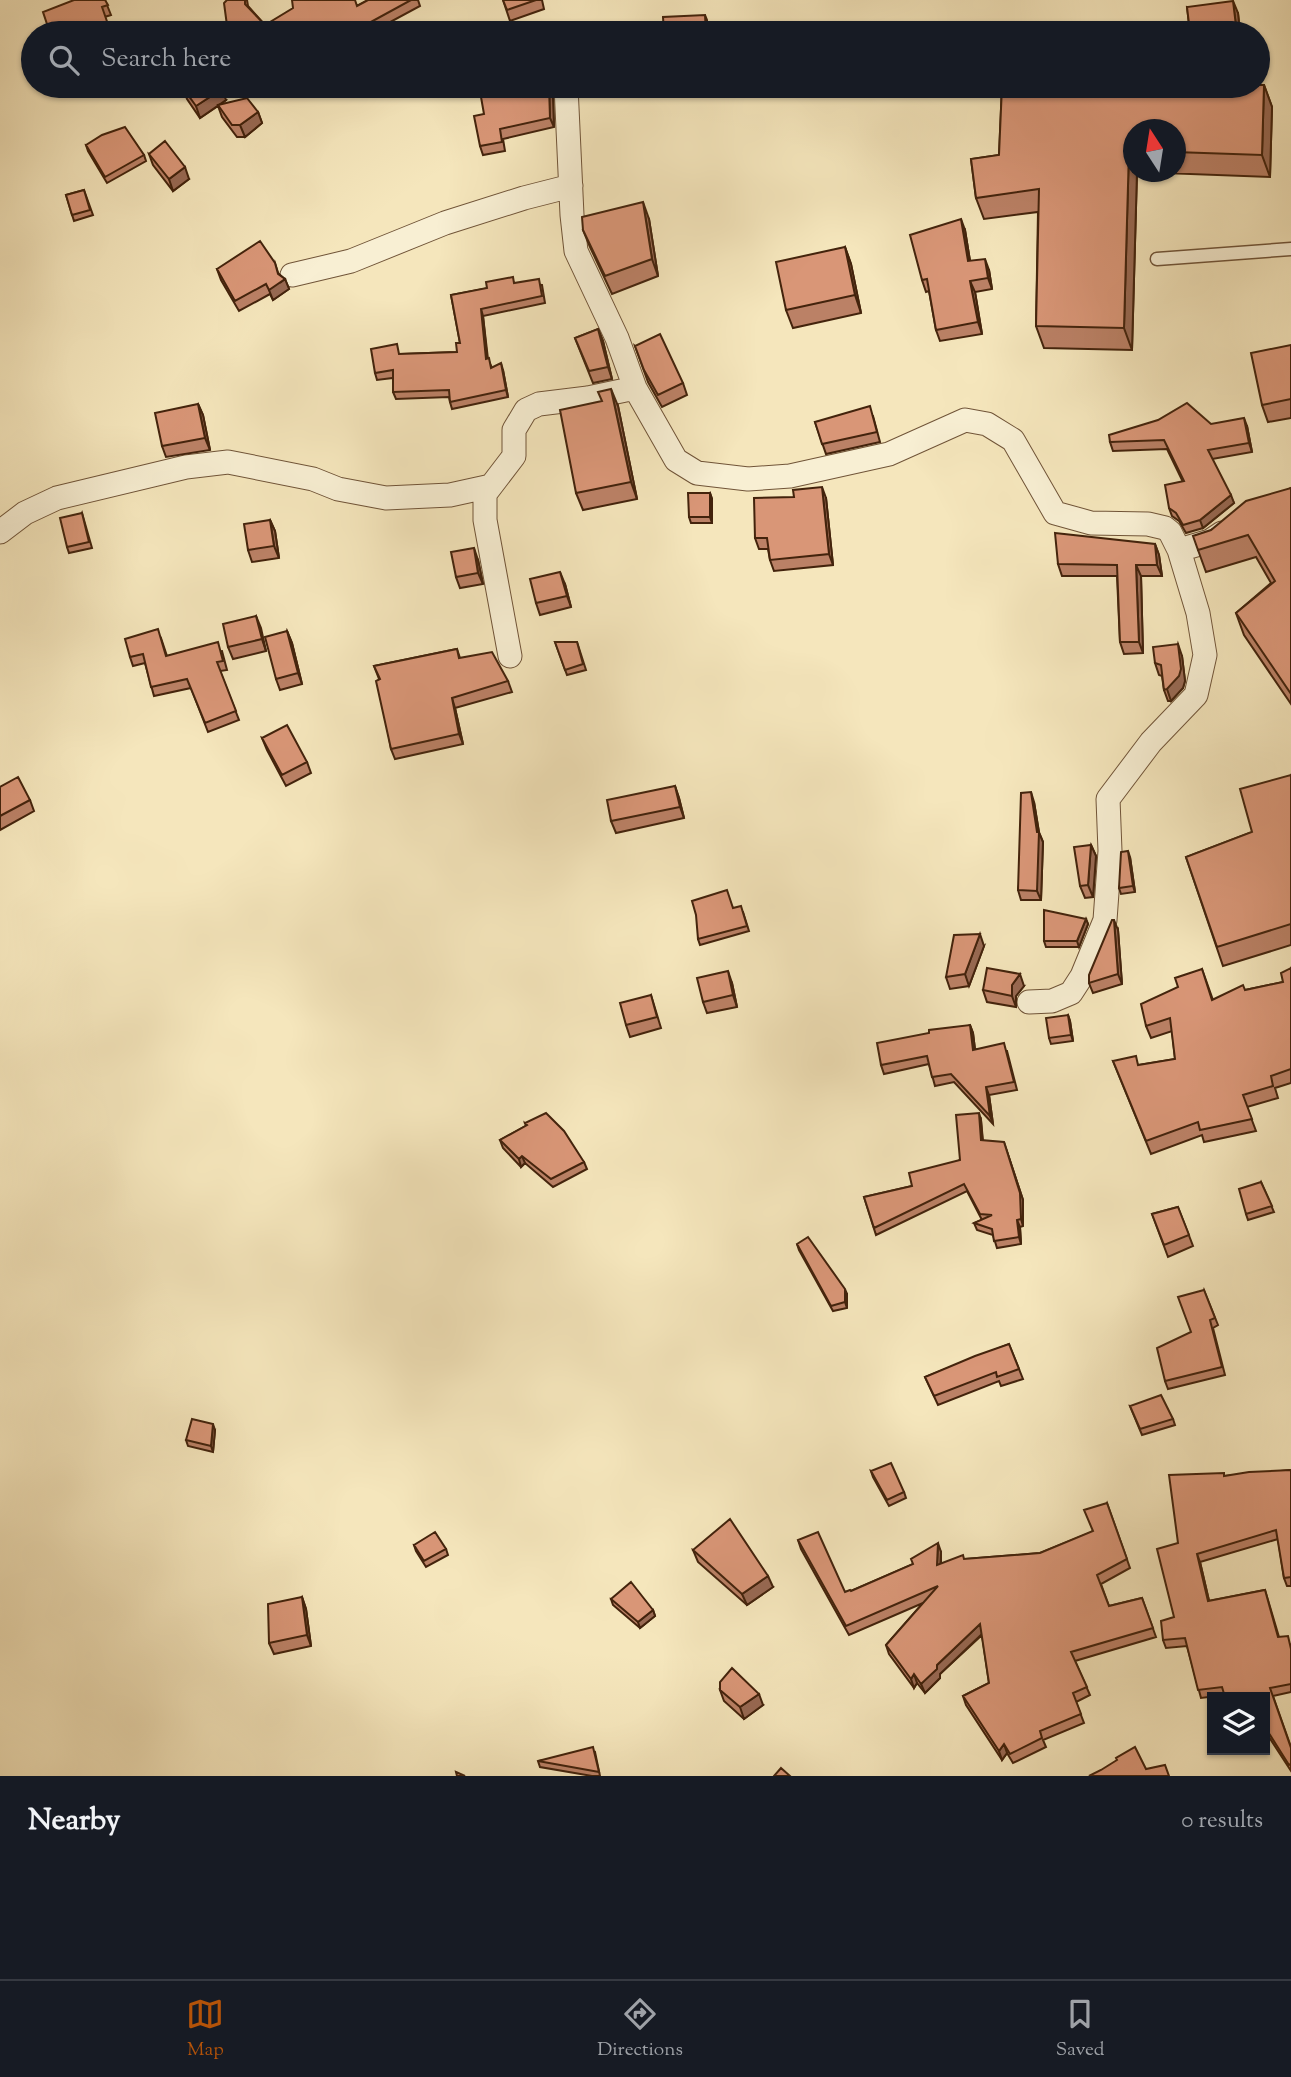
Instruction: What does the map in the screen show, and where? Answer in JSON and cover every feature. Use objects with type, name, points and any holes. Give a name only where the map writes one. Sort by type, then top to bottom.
[{"type":"street","points":[[567,98],[576,251],[617,338],[635,388],[676,460],[696,473],[748,479],[790,475],[889,454],[965,420],[987,424],[1013,440],[1055,513],[1091,523],[1148,524],[1170,532],[1179,550],[1198,613],[1205,655],[1196,695],[1152,742],[1108,799],[1110,851],[1105,920],[1082,976],[1071,993],[1052,1001],[1030,1002]]},
{"type":"street","points":[[292,275],[351,261],[445,223],[571,186]]},
{"type":"street","points":[[510,656],[485,520],[485,494],[514,456],[514,430],[526,411],[539,404],[588,398],[635,388]]},
{"type":"street","points":[[0,532],[25,513],[57,498],[186,467],[228,463],[313,478],[338,489],[386,498],[450,495],[491,486]]},
{"type":"street","points":[[1179,550],[1210,541],[1236,520]]},
{"type":"lane","points":[[1157,259],[1291,249]]},
{"type":"building","points":[[74,0],[105,0],[108,5],[102,7],[107,21],[46,21],[43,12]]},
{"type":"building","points":[[227,0],[245,0],[245,4],[261,21],[226,21],[224,3]]},
{"type":"building","points":[[292,0],[355,0],[357,6],[368,0],[411,0],[373,21],[272,21],[293,8]]},
{"type":"building","points":[[503,0],[536,0],[507,10]]},
{"type":"building","points":[[1233,1],[1235,21],[1189,21],[1187,7]]},
{"type":"building","points":[[705,15],[705,21],[663,21],[663,17]]},
{"type":"building","points":[[190,98],[208,98],[196,106]]},
{"type":"building","points":[[247,98],[258,112],[240,125],[232,125],[218,105]]},
{"type":"building","points":[[481,98],[549,98],[550,118],[500,129],[502,142],[480,146],[474,116],[484,114]]},
{"type":"building","points":[[1001,98],[1264,98],[1262,155],[1186,152],[1186,119],[1123,119],[1123,182],[1128,182],[1124,328],[1036,326],[1039,189],[976,198],[971,159],[999,155]]},
{"type":"building","points":[[125,127],[144,155],[105,177],[86,145],[102,135]]},
{"type":"building","points":[[165,141],[185,167],[169,179],[149,154]]},
{"type":"building","points":[[84,190],[90,210],[72,215],[66,195]]},
{"type":"building","points":[[643,202],[652,259],[605,276],[583,230],[582,217]]},
{"type":"building","points":[[961,219],[968,261],[985,259],[988,278],[970,281],[978,322],[936,330],[927,279],[922,280],[910,235]]},
{"type":"building","points":[[260,241],[275,263],[278,274],[285,279],[269,290],[266,284],[235,301],[217,269]]},
{"type":"building","points":[[845,247],[855,295],[786,310],[776,262]]},
{"type":"building","points":[[513,277],[514,283],[539,279],[542,296],[481,309],[486,359],[489,358],[491,368],[501,363],[506,390],[450,402],[449,390],[393,392],[393,370],[375,373],[371,349],[397,344],[399,354],[457,352],[456,343],[460,343],[451,295],[487,288],[486,282]]},
{"type":"building","points":[[598,329],[608,367],[589,371],[575,338]]},
{"type":"building","points":[[660,334],[683,383],[658,395],[635,346]]},
{"type":"building","points":[[1291,345],[1291,399],[1262,405],[1251,353]]},
{"type":"building","points":[[611,389],[631,482],[576,493],[560,410],[602,401],[598,392]]},
{"type":"building","points":[[1187,403],[1211,424],[1244,418],[1249,443],[1208,450],[1231,495],[1200,520],[1183,525],[1176,513],[1169,508],[1165,485],[1184,481],[1164,440],[1110,442],[1109,435],[1158,420]]},
{"type":"building","points":[[198,404],[205,438],[162,446],[155,413]]},
{"type":"building","points":[[870,406],[877,432],[822,444],[815,422]]},
{"type":"building","points":[[822,487],[829,554],[770,560],[767,538],[755,538],[754,498],[794,497],[793,490]]},
{"type":"building","points":[[1291,488],[1291,694],[1236,613],[1275,581],[1248,535],[1198,550],[1193,536],[1211,530],[1246,501]]},
{"type":"building","points":[[688,493],[710,493],[710,517],[689,517]]},
{"type":"building","points":[[82,513],[89,542],[67,547],[60,518]]},
{"type":"building","points":[[270,520],[274,546],[248,550],[244,524]]},
{"type":"building","points":[[1055,533],[1155,544],[1157,565],[1136,565],[1139,642],[1120,642],[1117,565],[1058,564]]},
{"type":"building","points":[[474,548],[478,573],[456,577],[451,552]]},
{"type":"building","points":[[560,572],[567,596],[536,603],[530,579]]},
{"type":"building","points":[[256,616],[262,639],[228,647],[223,624]]},
{"type":"building","points":[[158,629],[166,656],[218,642],[223,661],[217,662],[236,711],[205,723],[187,679],[151,687],[143,654],[130,657],[125,639]]},
{"type":"building","points":[[287,631],[298,673],[276,679],[265,637]]},
{"type":"building","points":[[555,642],[577,642],[583,664],[565,670]]},
{"type":"building","points":[[1178,644],[1181,669],[1179,676],[1164,690],[1161,665],[1155,663],[1153,647]]},
{"type":"building","points":[[457,649],[459,658],[492,652],[508,681],[452,698],[459,734],[391,749],[376,681],[380,679],[374,666]]},
{"type":"building","points":[[287,725],[307,762],[282,775],[262,738]]},
{"type":"building","points":[[1291,775],[1291,924],[1217,947],[1186,857],[1252,832],[1240,789]]},
{"type":"building","points":[[18,777],[30,800],[0,816],[0,787]]},
{"type":"building","points":[[675,786],[680,807],[611,821],[607,800]]},
{"type":"building","points":[[1031,792],[1039,832],[1037,891],[1018,890],[1021,793]]},
{"type":"building","points":[[1091,845],[1088,885],[1080,886],[1074,847]]},
{"type":"building","points":[[1128,851],[1133,886],[1119,888],[1121,852]]},
{"type":"building","points":[[727,890],[733,908],[741,906],[747,926],[698,939],[692,901]]},
{"type":"building","points":[[1044,910],[1086,919],[1077,941],[1044,941]]},
{"type":"building","points":[[1112,920],[1118,974],[1089,983],[1089,975]]},
{"type":"building","points":[[980,934],[965,974],[946,977],[954,935]]},
{"type":"building","points":[[987,968],[1020,974],[1012,985],[1012,996],[983,990]]},
{"type":"building","points":[[1291,968],[1291,1069],[1271,1076],[1273,1086],[1243,1095],[1252,1119],[1200,1130],[1198,1122],[1146,1141],[1113,1061],[1136,1056],[1138,1065],[1175,1059],[1170,1018],[1146,1026],[1141,1004],[1178,987],[1175,978],[1202,969],[1212,1000],[1243,985],[1245,990],[1283,982],[1281,973]]},
{"type":"building","points":[[728,971],[733,995],[703,1002],[697,978]]},
{"type":"building","points":[[651,995],[657,1017],[626,1025],[620,1003]]},
{"type":"building","points":[[1068,1015],[1071,1035],[1049,1038],[1046,1018]]},
{"type":"building","points":[[970,1025],[973,1050],[1004,1043],[1014,1082],[986,1087],[990,1116],[951,1074],[932,1077],[927,1056],[881,1065],[877,1043],[929,1033],[929,1030]]},
{"type":"building","points":[[546,1113],[564,1131],[584,1162],[551,1179],[522,1156],[519,1159],[500,1140]]},
{"type":"building","points":[[979,1113],[981,1140],[1004,1142],[1020,1193],[1021,1219],[1017,1220],[1019,1237],[994,1241],[992,1229],[974,1223],[992,1215],[980,1214],[964,1184],[874,1228],[864,1197],[912,1186],[909,1173],[960,1160],[956,1115]]},
{"type":"building","points":[[1261,1182],[1272,1206],[1246,1214],[1239,1189]]},
{"type":"building","points":[[1178,1207],[1189,1235],[1164,1245],[1152,1214]]},
{"type":"building","points":[[808,1237],[845,1289],[845,1302],[831,1306],[797,1244]]},
{"type":"building","points":[[1204,1290],[1215,1318],[1210,1320],[1222,1367],[1165,1381],[1157,1348],[1191,1332],[1178,1297]]},
{"type":"building","points":[[1009,1344],[1019,1369],[997,1377],[996,1372],[934,1396],[925,1377]]},
{"type":"building","points":[[1161,1395],[1173,1419],[1140,1429],[1130,1406]]},
{"type":"building","points":[[192,1419],[213,1424],[211,1446],[186,1440]]},
{"type":"building","points":[[891,1463],[904,1492],[887,1500],[871,1471]]},
{"type":"building","points":[[1291,1470],[1291,1577],[1284,1578],[1276,1530],[1197,1554],[1208,1601],[1265,1590],[1278,1637],[1288,1636],[1291,1649],[1291,1684],[1270,1688],[1291,1748],[1289,1765],[1270,1735],[1270,1692],[1224,1692],[1222,1687],[1198,1690],[1185,1638],[1163,1640],[1161,1621],[1174,1617],[1157,1549],[1178,1543],[1169,1475],[1224,1473],[1224,1476]]},
{"type":"building","points":[[1107,1503],[1127,1559],[1097,1575],[1109,1606],[1142,1598],[1153,1628],[1071,1652],[1087,1687],[1073,1693],[1081,1714],[1040,1731],[1042,1738],[1010,1754],[1004,1744],[999,1751],[963,1696],[989,1683],[980,1624],[921,1684],[914,1674],[911,1679],[886,1645],[938,1586],[846,1626],[798,1540],[818,1532],[845,1592],[913,1564],[911,1559],[938,1543],[937,1565],[963,1555],[964,1559],[1040,1553],[1093,1531],[1084,1510]]},
{"type":"building","points":[[730,1519],[768,1576],[742,1594],[693,1550]]},
{"type":"building","points":[[435,1532],[446,1549],[424,1561],[414,1545]]},
{"type":"building","points":[[631,1582],[653,1610],[638,1622],[611,1599]]},
{"type":"building","points":[[302,1597],[307,1635],[269,1643],[268,1604]]},
{"type":"building","points":[[732,1668],[759,1694],[740,1707],[720,1690],[720,1682]]},
{"type":"building","points":[[593,1747],[599,1772],[538,1761]]},
{"type":"building","points":[[1135,1747],[1146,1769],[1165,1765],[1169,1776],[1089,1776],[1117,1760],[1116,1758]]},
{"type":"building","points":[[781,1768],[790,1776],[774,1776]]}]
